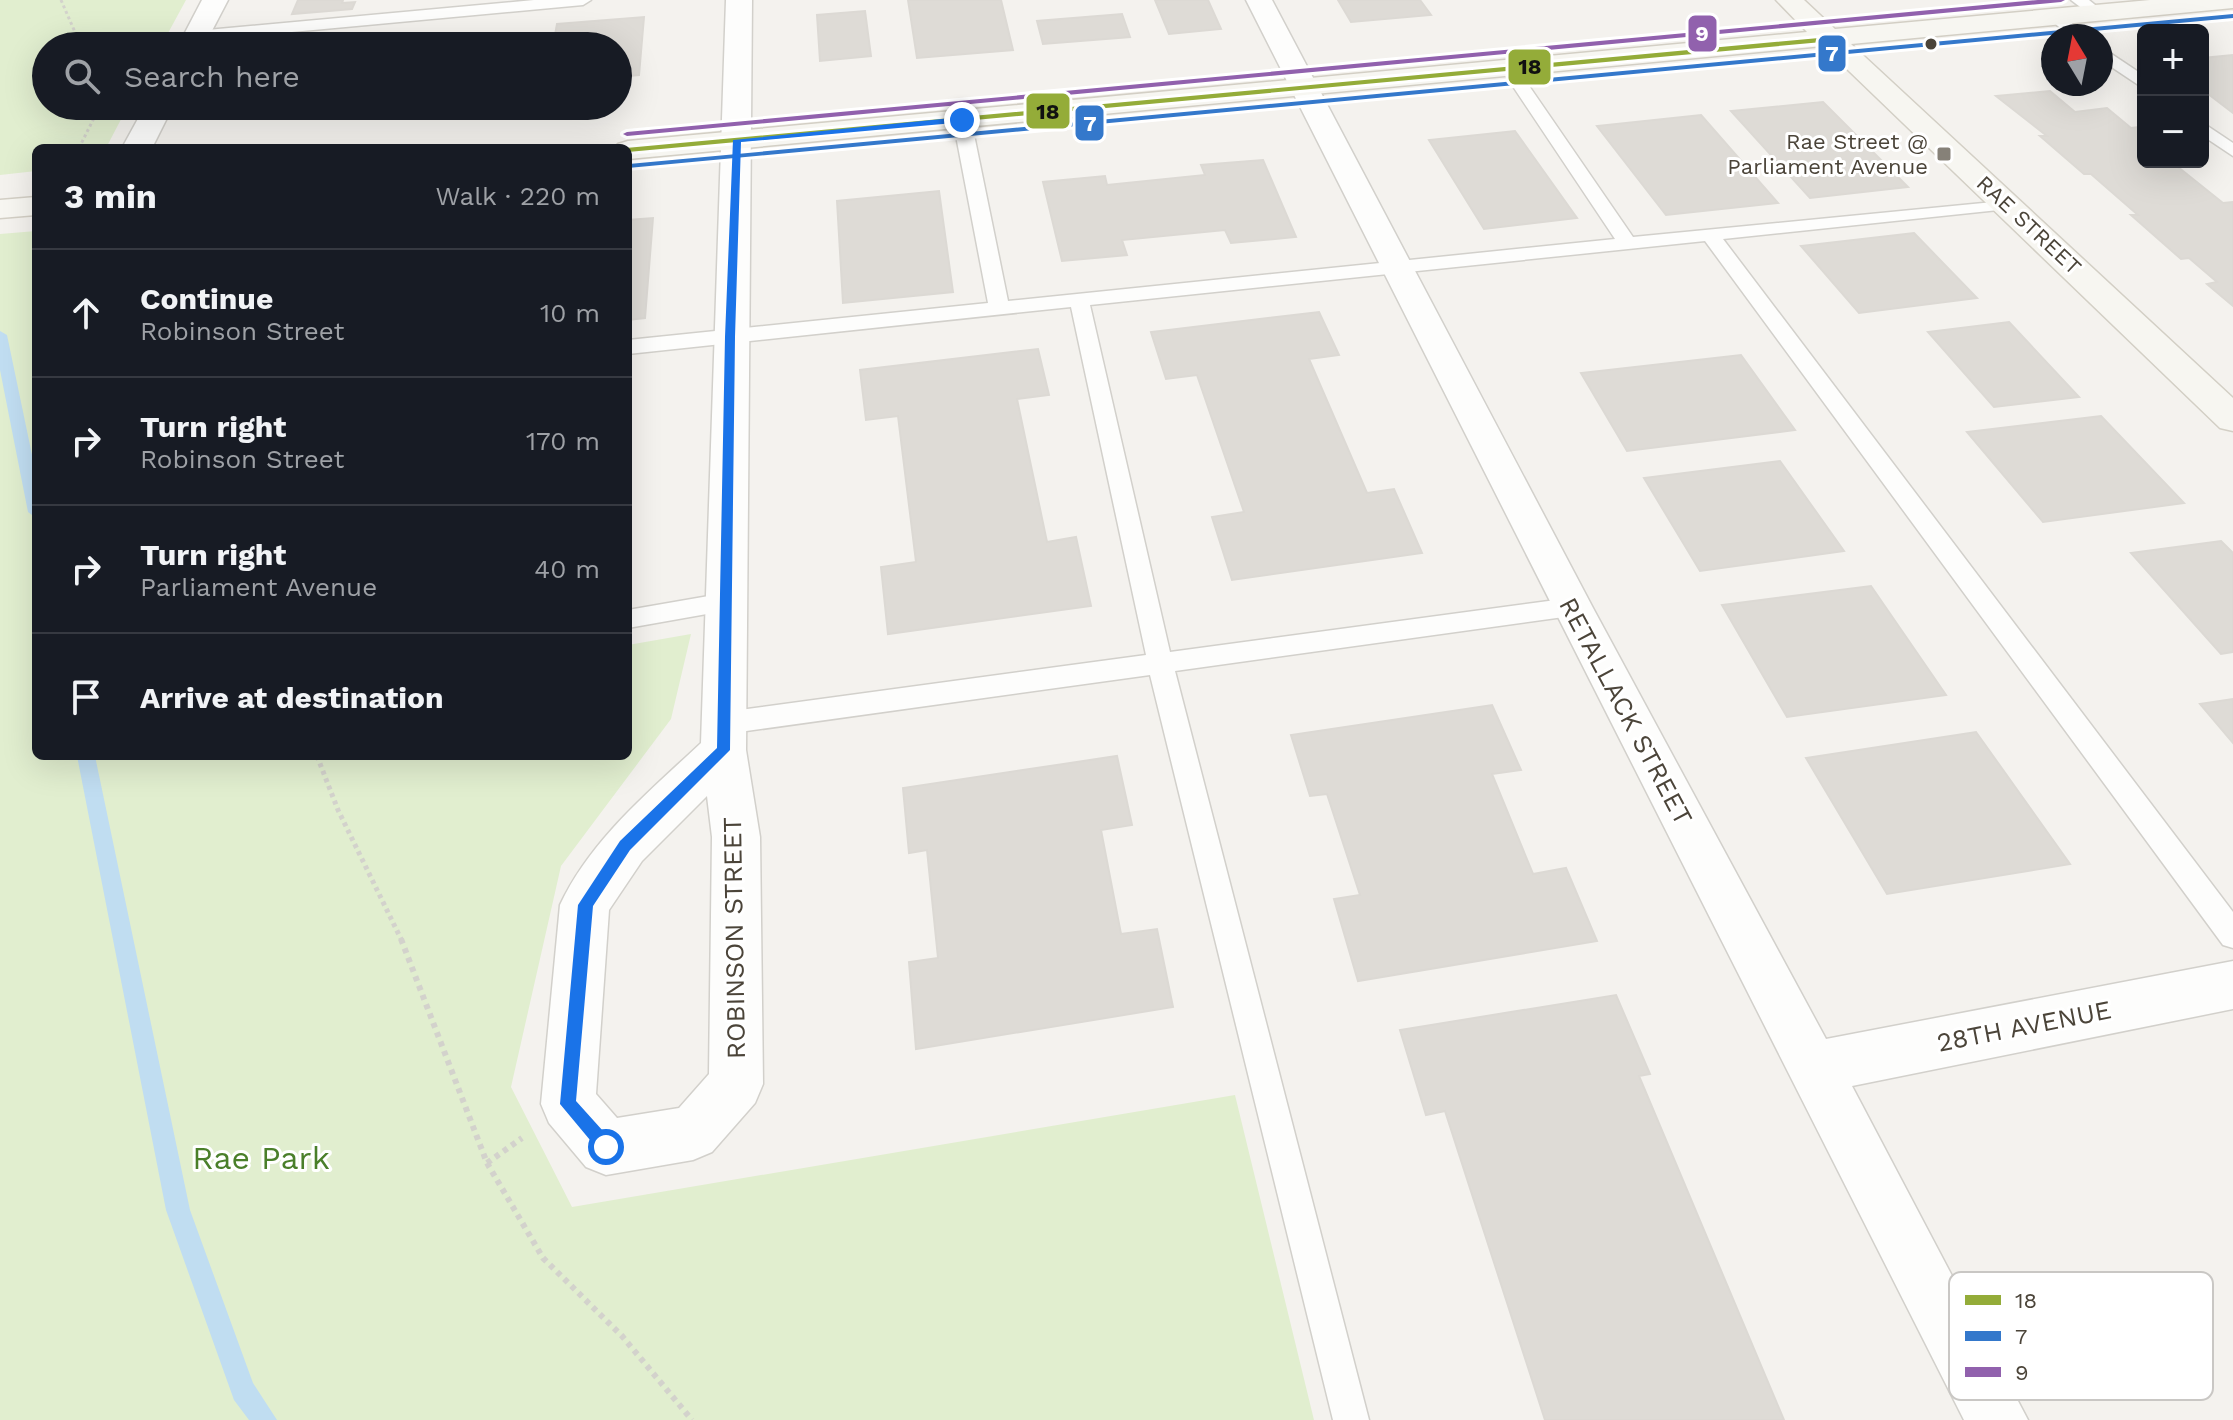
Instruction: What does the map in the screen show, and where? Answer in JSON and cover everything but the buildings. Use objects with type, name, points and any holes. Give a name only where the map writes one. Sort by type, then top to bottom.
[{"type":"main road","name":"RAE STREET","points":[[1789,0],[2233,419]]},
{"type":"main road","points":[[632,150],[2055,17],[2088,7],[2233,0]]},
{"type":"main road","points":[[0,209],[32,206]]},
{"type":"street","points":[[198,32],[215,0]]},
{"type":"street","name":"ROBINSON STREET","points":[[724,737],[625,846],[585,905],[568,1104],[606,1147],[693,1133],[736,1084],[736,837],[724,737],[739,0]]},
{"type":"street","name":"RETALLACK STREET","points":[[1259,0],[1571,607],[1949,1327]]},
{"type":"street","points":[[139,144],[152,120]]},
{"type":"street","name":"28TH AVENUE","points":[[1815,1067],[2233,985]]},
{"type":"street","name":"RETALLACK STREET","points":[[1987,1400],[1997,1420]]},
{"type":"lane","points":[[260,32],[462,5],[583,0]]},
{"type":"lane","points":[[2055,17],[2064,24]]},
{"type":"lane","points":[[2113,61],[2137,79]]},
{"type":"lane","points":[[1510,70],[1628,244]]},
{"type":"lane","points":[[962,120],[999,307]]},
{"type":"lane","points":[[2209,133],[2233,151]]},
{"type":"lane","points":[[632,347],[2008,204]]},
{"type":"lane","points":[[1709,234],[2233,935]]},
{"type":"lane","points":[[1079,300],[1160,662],[1351,1420]]},
{"type":"lane","points":[[632,618],[726,602]]},
{"type":"lane","points":[[724,737],[1160,662],[1571,607]]},
{"type":"path","points":[[61,0],[77,32]]},
{"type":"path","points":[[81,144],[93,120]]},
{"type":"path","points":[[319,760],[338,810],[408,954],[487,1163],[543,1258],[622,1336],[692,1420]]},
{"type":"green space","points":[[0,0],[186,0],[169,32],[32,32],[32,120],[121,120],[108,144],[32,144],[32,171],[0,175]]},
{"type":"green space","name":"Rae Park","points":[[32,231],[32,760],[632,760],[632,644],[691,634],[671,719],[561,866],[511,1087],[572,1207],[1235,1095],[1314,1420],[0,1420],[0,234]]},
{"type":"waterway","points":[[0,335],[32,492]]},
{"type":"waterway","points":[[87,760],[178,1210],[243,1391],[264,1420]]},
{"type":"transit line","name":"9","points":[[627,134],[2061,0]]},
{"type":"transit line","name":"7","points":[[632,166],[2233,16]]},
{"type":"transit line","name":"18","points":[[632,150],[1830,39]]},
{"type":"place","name":"Rae Street @ Parliament Avenue","points":[[1944,154]]},
{"type":"route","points":[[606,1147],[568,1104],[585,905],[625,846],[723,750],[730,337],[737,140],[962,120]]}]
